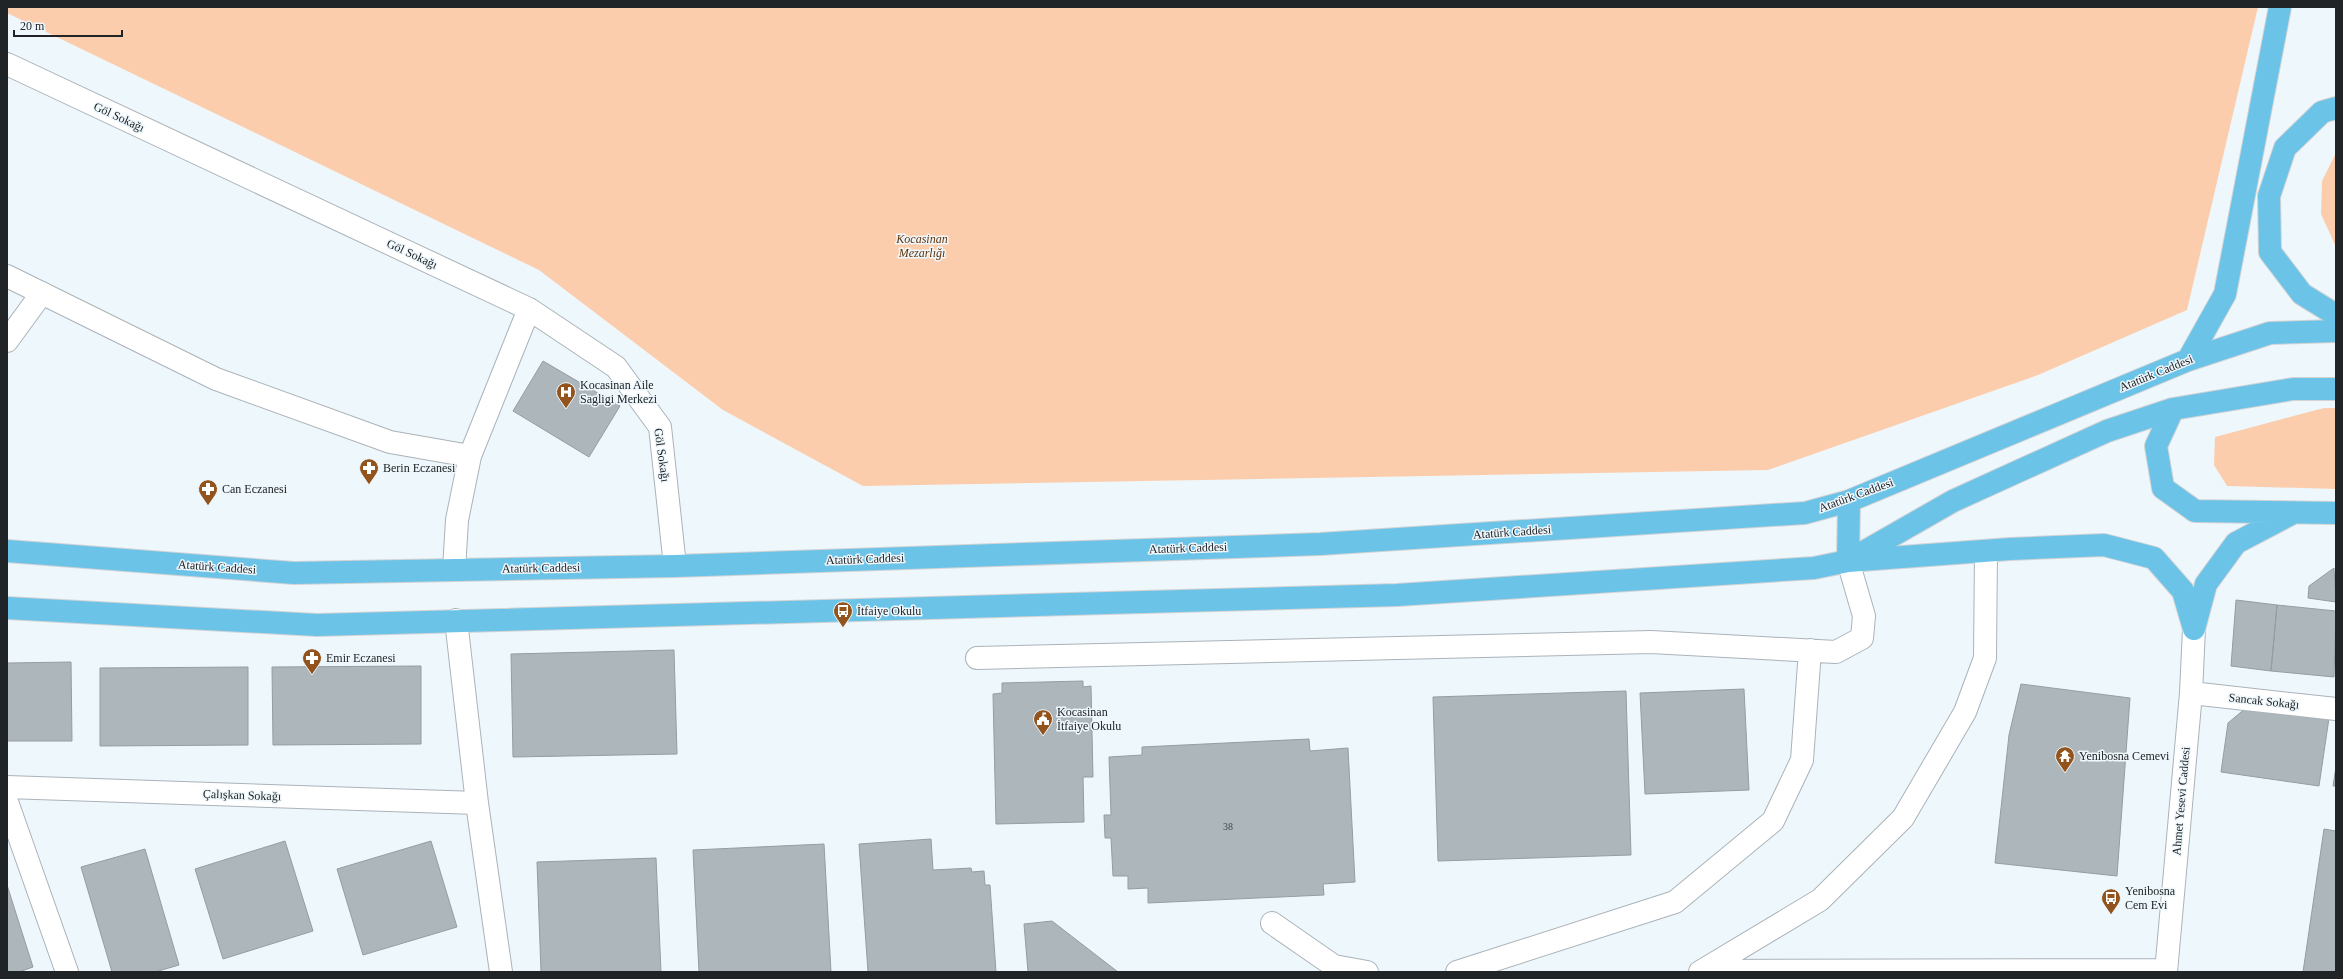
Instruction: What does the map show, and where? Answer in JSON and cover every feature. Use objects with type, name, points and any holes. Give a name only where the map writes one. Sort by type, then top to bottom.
[{"type":"main road","points":[[2188,360],[2225,294],[2280,7]]},
{"type":"main road","points":[[2336,108],[2322,112],[2284,148],[2269,196],[2270,252],[2302,294],[2336,315]]},
{"type":"main road","name":"Atatürk Caddesi","points":[[7,551],[294,572],[675,566],[1320,544],[1805,513],[1849,501],[2188,360],[2270,333],[2336,331]]},
{"type":"main road","points":[[1848,561],[1953,501],[2107,431],[2173,409],[2293,389],[2336,388]]},
{"type":"main road","points":[[2173,409],[2156,446],[2163,488],[2195,512],[2336,513]]},
{"type":"main road","points":[[1848,561],[1849,501]]},
{"type":"main road","points":[[2194,629],[2206,584],[2236,543],[2296,512]]},
{"type":"main road","points":[[7,608],[317,625],[1397,595],[1806,568],[1848,561],[1986,551],[2104,545],[2154,558],[2183,591],[2194,629]]},
{"type":"street","name":"Göl Sokağı","points":[[7,64],[529,309],[616,367],[660,426],[675,566]]},
{"type":"street","points":[[7,276],[216,379],[390,442],[470,456]]},
{"type":"street","points":[[7,341],[42,293]]},
{"type":"street","points":[[454,570],[457,520],[470,456],[529,309]]},
{"type":"street","points":[[1701,972],[1820,900],[1902,818],[1966,712],[1985,658],[1986,551]]},
{"type":"street","points":[[977,658],[1651,642],[1836,652],[1862,638],[1864,616],[1848,561]]},
{"type":"street","points":[[456,620],[477,804],[500,972]]},
{"type":"street","name":"Ahmet Yesevi Caddesi","points":[[2166,971],[2191,693],[2194,629]]},
{"type":"street","points":[[1457,972],[1675,902],[1773,821],[1802,760],[1810,650]]},
{"type":"street","name":"Sancak Sokağı","points":[[2191,693],[2336,709]]},
{"type":"street","name":"Çalışkan Sokağı","points":[[7,788],[477,804]]},
{"type":"street","points":[[7,802],[67,972]]},
{"type":"street","points":[[1272,922],[1334,966],[1367,972]]},
{"type":"street","points":[[1701,972],[2166,971]]},
{"type":"green space","name":"Kocasinan Mezarlığı","points":[[7,7],[2258,7],[2187,310],[2038,375],[1768,470],[863,486],[723,410],[539,270],[7,13]]},
{"type":"green space","points":[[2336,153],[2336,247],[2321,214],[2322,181]]},
{"type":"green space","points":[[2324,408],[2336,408],[2336,489],[2227,486],[2214,465],[2215,437]]},
{"type":"building","name":"Kocasinan Aile Sagligi Merkezi","points":[[543,361],[620,406],[589,457],[513,411]]},
{"type":"building","points":[[2334,568],[2336,602],[2308,598],[2309,586]]},
{"type":"building","points":[[2236,600],[2277,605],[2271,671],[2231,666]]},
{"type":"building","points":[[2277,605],[2336,611],[2334,677],[2271,671]]},
{"type":"building","points":[[674,650],[677,754],[513,757],[511,654]]},
{"type":"building","points":[[71,662],[72,741],[7,741],[7,663]]},
{"type":"building","points":[[421,666],[421,744],[273,745],[272,667]]},
{"type":"building","points":[[248,667],[248,745],[100,746],[100,668]]},
{"type":"building","name":"Kocasinan İtfaiye Okulu","points":[[1083,681],[1083,687],[1091,686],[1093,777],[1083,777],[1084,822],[996,824],[993,694],[1002,693],[1002,683]]},
{"type":"building","name":"Yenibosna Cemevi","points":[[2021,684],[2130,698],[2117,876],[1995,863],[2009,735]]},
{"type":"building","points":[[1744,689],[1749,790],[1645,794],[1640,693]]},
{"type":"building","points":[[1626,691],[1631,855],[1438,861],[1433,697]]},
{"type":"building","points":[[2247,707],[2329,718],[2319,786],[2221,772],[2228,723]]},
{"type":"building","points":[[1309,739],[1310,751],[1348,748],[1355,882],[1323,884],[1324,895],[1148,903],[1148,888],[1128,889],[1128,876],[1113,876],[1111,838],[1105,838],[1104,815],[1111,815],[1109,757],[1142,755],[1142,747]]},
{"type":"building","points":[[2336,767],[2336,786],[2333,786]]},
{"type":"building","points":[[2324,829],[2336,831],[2336,972],[2303,972]]},
{"type":"building","points":[[931,839],[933,870],[971,868],[972,872],[984,871],[985,885],[990,885],[996,972],[868,972],[859,844]]},
{"type":"building","points":[[285,841],[313,931],[223,959],[195,869]]},
{"type":"building","points":[[431,841],[457,927],[363,955],[337,869]]},
{"type":"building","points":[[824,844],[831,972],[699,972],[693,850]]},
{"type":"building","points":[[145,849],[179,965],[155,972],[112,972],[81,867]]},
{"type":"building","points":[[656,858],[661,972],[541,972],[537,862]]},
{"type":"building","points":[[7,885],[33,967],[19,972],[7,972]]},
{"type":"building","points":[[1052,921],[1118,972],[1028,972],[1024,924]]},
{"type":"place","name":"Kocasinan Aile Sagligi Merkezi","points":[[566,409]]},
{"type":"place","name":"Berin Eczanesi","points":[[369,485]]},
{"type":"place","name":"Can Eczanesi","points":[[208,506]]},
{"type":"place","name":"İtfaiye Okulu","points":[[843,628]]},
{"type":"place","name":"Emir Eczanesi","points":[[312,675]]},
{"type":"place","name":"Kocasinan İtfaiye Okulu","points":[[1043,736]]},
{"type":"place","name":"Yenibosna Cemevi","points":[[2065,773]]},
{"type":"place","name":"Yenibosna Cem Evi","points":[[2111,915]]}]
